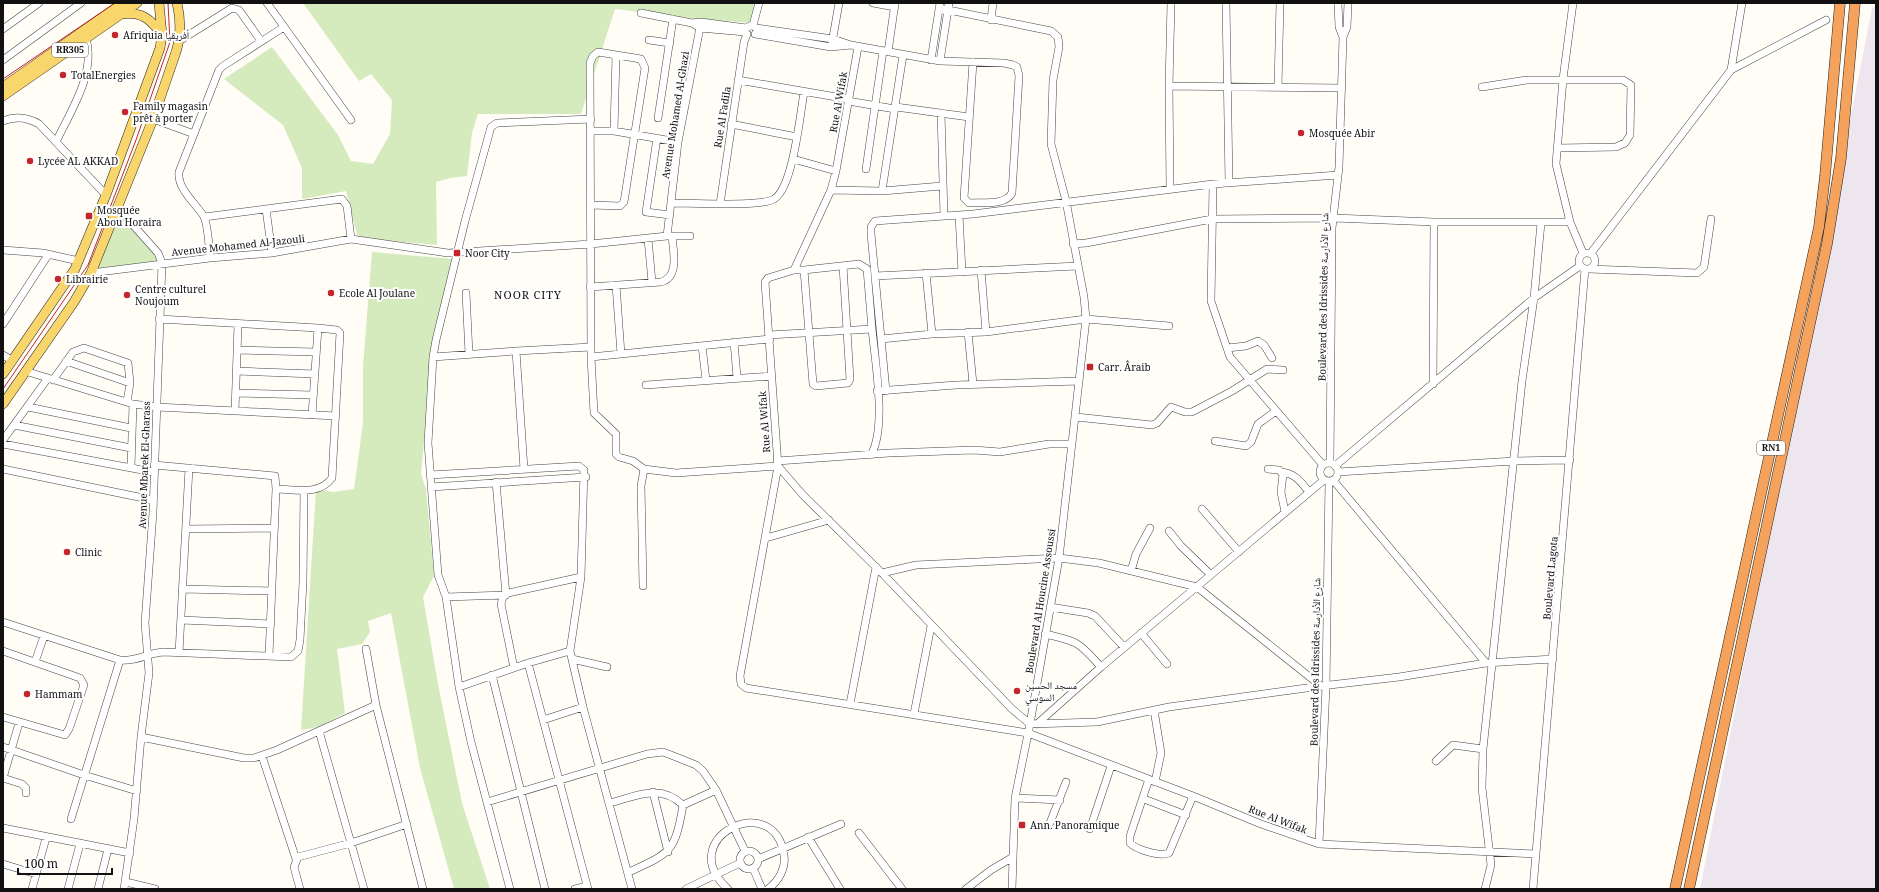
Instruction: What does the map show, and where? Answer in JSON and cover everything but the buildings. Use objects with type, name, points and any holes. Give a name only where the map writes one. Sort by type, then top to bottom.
[{"type":"highway","name":"RN1","points":[[1675,889],[1819,227],[1840,3]]},
{"type":"highway","name":"RN1","points":[[1689,889],[1828,238],[1841,158],[1855,3]]},
{"type":"main road","name":"RR305","points":[[3,87],[123,3]]},
{"type":"main road","name":"RR305","points":[[3,96],[137,3]]},
{"type":"main road","points":[[3,374],[69,280],[79,261],[106,195],[160,48],[162,35],[159,3]]},
{"type":"main road","points":[[3,404],[74,302],[92,273],[153,119],[179,41],[180,26],[177,3]]},
{"type":"main road","points":[[120,14],[137,13],[145,16],[162,35]]},
{"type":"street","points":[[3,30],[39,3]]},
{"type":"street","points":[[3,60],[7,54],[81,3]]},
{"type":"street","points":[[267,3],[351,120]]},
{"type":"street","name":"Rue Al Fadila","points":[[720,204],[744,42],[750,30],[758,3]]},
{"type":"street","points":[[831,47],[840,3]]},
{"type":"street","points":[[866,169],[875,105],[895,5],[873,3]]},
{"type":"street","points":[[931,60],[939,5],[991,20],[993,3]]},
{"type":"street","points":[[1170,189],[1169,86],[1171,3]]},
{"type":"street","points":[[1226,3],[1229,88],[1229,182]]},
{"type":"street","points":[[1278,87],[1280,3]]},
{"type":"street","name":"Boulevard des Idrissides شارع الأدارسة","points":[[1338,3],[1339,27],[1343,37]]},
{"type":"street","name":"Boulevard des Idrissides شارع الأدارسة","points":[[1319,844],[1329,480],[1320,471],[1332,466],[1334,218],[1338,175],[1343,37],[1347,26],[1348,3]]},
{"type":"street","points":[[1573,3],[1563,79],[1556,164],[1570,222],[1583,253]]},
{"type":"street","points":[[1731,70],[1742,3]]},
{"type":"street","points":[[940,61],[948,7]]},
{"type":"street","points":[[179,41],[232,8],[239,10],[261,41]]},
{"type":"street","points":[[641,13],[700,25],[833,39],[855,46],[931,60],[973,62],[1013,65],[1018,71],[1012,193],[1003,201],[969,203],[965,201],[973,62]]},
{"type":"street","points":[[658,118],[673,19]]},
{"type":"street","name":"Boulevard Al Houcine Assoussi","points":[[991,20],[1051,31],[1058,37],[1059,47],[1053,80],[1050,139],[1052,152],[1066,201],[1077,266],[1084,296],[1086,319],[1059,558],[1045,634],[1034,724],[1028,733],[1015,798],[1012,889]]},
{"type":"street","points":[[1591,253],[1731,70],[1826,20]]},
{"type":"street","name":"Avenue Mohamed Al-Ghazi","points":[[590,287],[665,281],[673,272],[669,236],[671,203],[678,142],[700,25]]},
{"type":"street","points":[[210,258],[204,217],[178,179],[179,172],[219,70],[284,27]]},
{"type":"street","points":[[750,30],[831,47],[855,46]]},
{"type":"street","points":[[56,142],[87,72],[89,57],[86,38]]},
{"type":"street","points":[[649,40],[670,43]]},
{"type":"street","name":"Rue Al Wifak","points":[[855,46],[848,100],[836,171],[831,190],[794,270],[769,277],[766,281],[778,464],[766,538],[740,676],[741,684],[750,689],[1028,733],[1111,766],[1152,780],[1292,836],[1319,844],[1490,854],[1536,854]]},
{"type":"street","points":[[592,205],[620,206],[623,204],[635,134],[644,64],[641,59],[598,52],[593,56],[590,70],[592,205],[590,287],[591,357],[594,413],[616,434],[616,454],[619,457],[633,461],[644,469],[676,473],[871,455],[974,450],[1000,452],[1049,444],[1072,444]]},
{"type":"street","points":[[882,192],[896,108],[903,54]]},
{"type":"street","points":[[614,131],[616,55]]},
{"type":"street","points":[[738,80],[875,105],[969,117]]},
{"type":"street","points":[[1482,87],[1527,80],[1623,80],[1628,82],[1632,89],[1630,134],[1625,143],[1616,147],[1558,148]]},
{"type":"street","points":[[1169,86],[1229,88],[1342,88]]},
{"type":"street","points":[[671,203],[720,204],[767,202],[774,199],[783,189],[793,159],[804,92]]},
{"type":"street","points":[[941,113],[944,216]]},
{"type":"street","points":[[3,121],[14,118],[29,119],[43,127],[106,195]]},
{"type":"street","points":[[153,119],[194,134]]},
{"type":"street","points":[[510,889],[459,687],[446,597],[438,575],[428,443],[433,358],[457,253],[491,127],[494,124],[591,119]]},
{"type":"street","points":[[731,124],[796,137]]},
{"type":"street","points":[[591,132],[614,131],[678,142]]},
{"type":"street","points":[[657,138],[646,212],[670,216]]},
{"type":"street","points":[[793,159],[836,171]]},
{"type":"street","points":[[886,391],[871,227],[875,221],[959,215],[1229,182],[1338,175]]},
{"type":"street","points":[[1213,184],[1211,301],[1227,348],[1233,362],[1276,412],[1332,466],[1570,460]]},
{"type":"street","points":[[831,190],[882,192],[942,186]]},
{"type":"street","points":[[204,217],[342,199],[347,206],[351,239]]},
{"type":"street","points":[[118,208],[158,253],[162,263]]},
{"type":"street","points":[[266,209],[272,253]]},
{"type":"street","points":[[959,215],[962,272]]},
{"type":"street","points":[[1073,244],[1086,243],[1212,219],[1334,218],[1434,222],[1570,222]]},
{"type":"street","points":[[1585,268],[1697,273],[1704,267],[1711,219]]},
{"type":"street","points":[[1433,384],[1434,222]]},
{"type":"street","points":[[1485,889],[1491,865],[1482,788],[1489,663],[1514,461],[1522,380],[1534,298],[1541,223]]},
{"type":"street","points":[[457,253],[591,244],[669,236],[690,236]]},
{"type":"street","name":"Avenue Mohamed Al-Jazouli","points":[[92,273],[162,263],[272,253],[351,239],[432,252],[457,253]]},
{"type":"street","points":[[648,239],[652,282]]},
{"type":"street","points":[[3,250],[48,255],[79,261]]},
{"type":"street","points":[[1585,268],[1579,257],[1583,253],[1591,253]]},
{"type":"street","points":[[1034,724],[1309,492],[1329,480],[1332,466],[1433,384],[1534,298],[1585,268],[1593,266],[1595,262],[1591,253]]},
{"type":"street","points":[[3,324],[48,255]]},
{"type":"street","name":"Avenue Mbarek El-Gharass","points":[[125,886],[137,791],[141,737],[148,678],[145,623],[153,500],[162,263]]},
{"type":"street","points":[[794,270],[859,264],[867,269],[879,433],[871,455]]},
{"type":"street","points":[[804,270],[813,384],[816,386],[842,385],[848,383],[850,379],[843,266]]},
{"type":"street","points":[[875,276],[1077,266]]},
{"type":"street","name":"Boulevard Lagota","points":[[1533,889],[1585,268]]},
{"type":"street","points":[[982,270],[986,332]]},
{"type":"street","points":[[926,273],[932,334]]},
{"type":"street","points":[[616,285],[621,354]]},
{"type":"street","points":[[466,293],[469,354]]},
{"type":"street","points":[[881,339],[932,334],[986,332],[1086,319],[1169,326]]},
{"type":"street","points":[[159,320],[318,328],[337,330],[341,335],[332,478],[325,486],[304,490],[276,489]]},
{"type":"street","points":[[235,411],[238,325]]},
{"type":"street","points":[[312,415],[318,328]]},
{"type":"street","points":[[591,357],[702,346],[809,332],[872,329]]},
{"type":"street","points":[[968,332],[973,384]]},
{"type":"street","points":[[1227,348],[1246,346],[1258,341],[1264,345],[1272,358]]},
{"type":"street","points":[[734,342],[737,377]]},
{"type":"street","points":[[702,346],[706,380]]},
{"type":"street","points":[[433,358],[469,354],[591,347]]},
{"type":"street","points":[[3,440],[28,406],[73,352],[84,348],[125,361],[130,366],[131,467]]},
{"type":"street","points":[[238,350],[316,352]]},
{"type":"street","points":[[516,351],[524,469]]},
{"type":"street","points":[[3,355],[13,361]]},
{"type":"street","points":[[66,361],[130,383]]},
{"type":"street","points":[[1076,417],[1152,425],[1157,423],[1171,407],[1185,412],[1192,412],[1250,381],[1267,369],[1283,370]]},
{"type":"street","points":[[26,371],[130,403],[156,407],[336,416]]},
{"type":"street","points":[[237,371],[315,374]]},
{"type":"street","points":[[646,386],[737,377],[772,376]]},
{"type":"street","points":[[877,391],[973,384],[1079,381]]},
{"type":"street","points":[[236,393],[313,395]]},
{"type":"street","points":[[28,406],[131,428]]},
{"type":"street","points":[[1215,441],[1246,446],[1251,442],[1258,424],[1276,412]]},
{"type":"street","points":[[14,425],[131,448]]},
{"type":"street","points":[[3,444],[131,467],[154,469],[189,468],[273,474],[276,478],[276,489],[269,656]]},
{"type":"street","points":[[778,464],[829,520],[882,573],[1012,709],[1034,724],[1091,722],[1154,710],[1323,686],[1400,678],[1489,663],[1553,659]]},
{"type":"street","points":[[430,475],[579,466],[584,470],[586,477],[581,577],[571,655],[583,707],[629,872],[632,889]]},
{"type":"street","points":[[179,653],[189,468]]},
{"type":"street","points":[[3,469],[153,500]]},
{"type":"street","points":[[643,586],[641,474],[644,469]]},
{"type":"street","points":[[1268,469],[1288,472],[1298,478],[1309,492]]},
{"type":"street","points":[[1281,472],[1283,480],[1282,499],[1285,512]]},
{"type":"street","points":[[431,487],[586,477]]},
{"type":"street","points":[[1329,480],[1489,663]]},
{"type":"street","points":[[496,482],[506,595],[501,604],[514,668]]},
{"type":"street","points":[[3,622],[120,660],[135,660],[153,653],[291,657],[295,654],[299,647],[303,582],[304,490]]},
{"type":"street","points":[[1202,509],[1239,552]]},
{"type":"street","points":[[766,538],[829,520]]},
{"type":"street","points":[[186,529],[274,528]]},
{"type":"street","points":[[1131,571],[1136,554],[1150,528]]},
{"type":"street","points":[[1169,531],[1181,546],[1212,575]]},
{"type":"street","points":[[882,573],[916,566],[1059,558],[1099,563],[1197,587],[1323,686]]},
{"type":"street","points":[[850,704],[876,567]]},
{"type":"street","points":[[446,597],[506,595],[581,577]]},
{"type":"street","points":[[183,589],[272,591]]},
{"type":"street","points":[[1050,607],[1088,613],[1095,616],[1124,647]]},
{"type":"street","points":[[181,620],[270,624]]},
{"type":"street","points":[[914,714],[932,626]]},
{"type":"street","points":[[1141,633],[1167,664]]},
{"type":"street","points":[[1045,634],[1078,643],[1101,667]]},
{"type":"street","points":[[35,662],[44,636]]},
{"type":"street","points":[[366,649],[376,705],[424,889]]},
{"type":"street","points":[[3,652],[80,678],[84,682],[66,734],[59,734],[3,717]]},
{"type":"street","points":[[459,687],[528,663],[571,655],[607,666]]},
{"type":"street","points":[[71,819],[120,660]]},
{"type":"street","points":[[528,663],[542,720],[560,779],[587,887],[575,889]]},
{"type":"street","points":[[492,675],[545,889]]},
{"type":"street","points":[[141,737],[244,758],[262,756],[376,705]]},
{"type":"street","points":[[542,720],[583,707]]},
{"type":"street","points":[[1154,710],[1161,753],[1130,836],[1130,843],[1135,847],[1160,854],[1168,854],[1172,849],[1192,796]]},
{"type":"street","points":[[19,723],[3,778],[23,785],[26,788],[26,793]]},
{"type":"street","points":[[319,731],[364,889]]},
{"type":"street","points":[[1436,761],[1453,745],[1483,749]]},
{"type":"street","points":[[3,747],[84,775],[137,791]]},
{"type":"street","points":[[487,802],[600,767],[647,754],[663,752],[696,765],[707,777],[716,790],[745,851]]},
{"type":"street","points":[[262,756],[296,860],[294,867],[299,888]]},
{"type":"street","points":[[1090,829],[1111,766]]},
{"type":"street","points":[[1050,823],[1066,782]]},
{"type":"street","points":[[683,805],[716,790]]},
{"type":"street","points":[[610,803],[653,792],[668,795],[683,805]]},
{"type":"street","points":[[653,792],[668,852]]},
{"type":"street","points":[[1015,798],[1060,800]]},
{"type":"street","points":[[1144,799],[1186,815]]},
{"type":"street","points":[[629,872],[668,852],[677,831],[683,805]]},
{"type":"street","points":[[728,889],[716,875],[712,866],[714,847],[718,838],[733,826],[748,823],[763,826],[772,832],[783,848],[783,869],[779,878],[768,889]]},
{"type":"street","points":[[296,860],[302,855],[351,843],[407,824]]},
{"type":"street","points":[[758,859],[841,824]]},
{"type":"street","points":[[3,828],[130,854]]},
{"type":"street","points":[[858,833],[902,889]]},
{"type":"street","points":[[808,837],[840,889]]},
{"type":"street","points":[[32,889],[46,838]]},
{"type":"street","points":[[68,889],[80,844]]},
{"type":"street","points":[[98,889],[108,849]]},
{"type":"street","points":[[745,851],[753,852],[758,859]]},
{"type":"street","points":[[740,863],[741,854],[745,851]]},
{"type":"street","points":[[966,889],[991,870],[1013,858]]},
{"type":"street","points":[[740,863],[748,869],[756,866],[758,859]]},
{"type":"street","points":[[686,889],[740,863]]},
{"type":"street","points":[[3,864],[36,874]]},
{"type":"street","points":[[752,868],[762,889]]},
{"type":"street","points":[[125,886],[155,889]]},
{"type":"shaded area","points":[[1876,6],[1876,889],[1700,889],[1872,8]]},
{"type":"green space","points":[[303,3],[757,3],[754,23],[696,19],[615,9],[581,114],[478,114],[472,133],[467,176],[450,178],[436,182],[437,245],[358,238],[346,191],[302,199],[302,168],[283,125],[224,79],[272,47],[338,135],[351,161],[373,164],[390,134],[392,100],[371,74],[359,81]]},
{"type":"green space","points":[[119,213],[162,261],[93,271]]},
{"type":"green space","points":[[372,252],[453,259],[432,355],[421,474],[426,489],[434,576],[423,597],[438,684],[462,803],[490,889],[454,889],[420,768],[391,613],[368,621],[370,632],[362,644],[337,649],[345,713],[319,727],[301,730],[316,489],[333,492],[354,489],[363,423],[363,366]]},
{"type":"tram line","points":[[3,79],[115,3]]},
{"type":"tram line","points":[[3,389],[88,265],[136,140],[170,42],[168,3]]},
{"type":"place","name":"Afriquia أفريقيا","points":[[115,35]]},
{"type":"place","name":"TotalEnergies","points":[[63,75]]},
{"type":"place","name":"Family magasin prêt à porter","points":[[125,112]]},
{"type":"place","name":"Mosquée Abir","points":[[1301,133]]},
{"type":"place","name":"Lycée AL AKKAD","points":[[30,161]]},
{"type":"place","name":"Mosquée Abou Horaira","points":[[89,216]]},
{"type":"place","name":"Noor City","points":[[457,253]]},
{"type":"place","name":"Librairie","points":[[58,279]]},
{"type":"place","name":"Ecole Al Joulane","points":[[331,293]]},
{"type":"place","name":"Centre culturel Noujoum","points":[[127,295]]},
{"type":"place","name":"Carr. Âraib","points":[[1090,367]]},
{"type":"place","name":"Clinic","points":[[67,552]]},
{"type":"place","name":"مسجد الحسين السوسي","points":[[1017,691]]},
{"type":"place","name":"Hammam","points":[[27,694]]},
{"type":"place","name":"Ann. Panoramique","points":[[1022,825]]},
{"type":"district","name":"NOOR CITY","points":[[528,295]]}]
